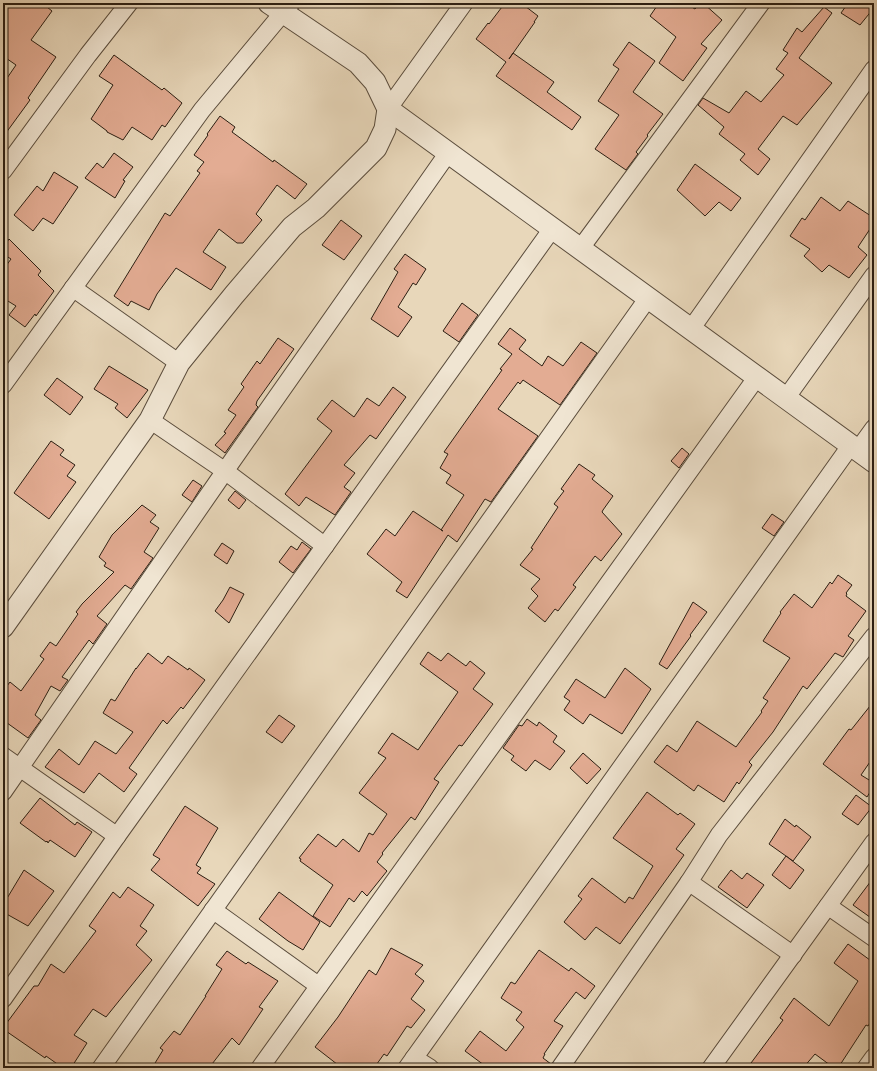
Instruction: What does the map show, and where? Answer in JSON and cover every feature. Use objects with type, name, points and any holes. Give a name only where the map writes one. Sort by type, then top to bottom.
[{"type":"street","points":[[3,172],[129,3]]},
{"type":"street","points":[[3,627],[150,420],[179,363],[292,227],[316,208],[376,148],[385,129],[388,109],[464,3]]},
{"type":"street","points":[[580,249],[761,3]]},
{"type":"street","points":[[3,385],[202,110],[282,6],[358,63],[375,82],[388,109],[861,452]]},
{"type":"street","points":[[690,329],[874,69]]},
{"type":"street","points":[[3,792],[225,471],[448,153]]},
{"type":"street","points":[[3,999],[300,579],[552,229]]},
{"type":"street","points":[[786,398],[874,274]]},
{"type":"street","points":[[73,288],[179,363]]},
{"type":"street","points":[[101,1068],[648,298]]},
{"type":"street","points":[[260,1068],[757,377]]},
{"type":"street","points":[[150,420],[225,471],[325,546]]},
{"type":"street","points":[[430,1068],[410,1063],[861,452],[874,428]]},
{"type":"street","points":[[560,1068],[719,835],[874,636]]},
{"type":"street","points":[[3,756],[117,836]]},
{"type":"street","points":[[711,1068],[874,842]]},
{"type":"street","points":[[688,882],[793,955]]},
{"type":"street","points":[[828,906],[874,938]]},
{"type":"street","points":[[213,910],[319,986]]},
{"type":"street","points":[[866,1068],[874,1057]]},
{"type":"building","points":[[3,3],[42,3],[52,11],[31,40],[56,57],[28,98],[30,100],[3,137],[3,84],[16,65],[3,56]]},
{"type":"building","points":[[505,3],[521,3],[538,16],[513,53],[554,82],[547,92],[581,117],[572,130],[496,76],[506,62],[476,39]]},
{"type":"building","points":[[659,3],[685,3],[695,9],[700,3],[703,3],[722,20],[701,44],[707,48],[683,81],[659,63],[676,37],[650,16]]},
{"type":"building","points":[[848,3],[863,3],[873,9],[860,25],[841,13]]},
{"type":"building","points":[[824,7],[832,13],[799,58],[832,83],[797,125],[783,116],[758,149],[770,159],[758,175],[740,160],[745,154],[719,134],[724,127],[698,105],[703,98],[729,113],[746,91],[761,102],[784,75],[776,69],[788,53],[783,50],[797,28],[802,32]]},
{"type":"building","points":[[629,42],[655,61],[633,92],[663,114],[647,135],[648,136],[636,152],[638,154],[626,170],[595,149],[619,115],[598,101],[619,69],[613,65]]},
{"type":"building","points":[[114,55],[162,90],[164,88],[182,103],[165,127],[162,125],[152,140],[132,127],[123,140],[107,132],[91,119],[113,85],[99,76]]},
{"type":"building","points":[[220,116],[235,127],[232,132],[273,162],[274,160],[307,184],[295,199],[277,185],[256,214],[262,220],[243,243],[237,243],[219,229],[203,252],[226,267],[211,290],[176,268],[157,294],[149,310],[131,301],[128,306],[114,296],[165,213],[170,216],[200,173],[197,171],[204,162],[194,155]]},
{"type":"building","points":[[114,153],[133,167],[123,180],[125,181],[115,198],[85,178],[97,163],[103,168]]},
{"type":"building","points":[[695,164],[741,198],[731,211],[719,202],[705,216],[677,190]]},
{"type":"building","points":[[54,172],[78,187],[53,224],[43,218],[33,231],[14,215],[37,186],[43,191]]},
{"type":"building","points":[[821,197],[840,211],[848,201],[874,218],[874,223],[858,247],[867,255],[849,278],[829,265],[822,272],[804,256],[810,249],[790,236],[802,218],[805,220]]},
{"type":"building","points":[[341,220],[362,236],[344,260],[322,245]]},
{"type":"building","points":[[9,239],[41,271],[38,275],[54,291],[36,316],[35,314],[25,327],[9,315],[16,306],[3,298],[3,270],[11,259],[3,254],[3,248]]},
{"type":"building","points":[[405,254],[426,269],[416,285],[413,283],[398,307],[412,317],[398,337],[371,319],[398,272],[394,269]]},
{"type":"building","points":[[462,303],[478,315],[459,342],[443,331]]},
{"type":"building","points":[[510,328],[526,340],[519,349],[542,366],[548,356],[563,366],[581,342],[597,353],[560,405],[523,380],[520,384],[518,382],[498,409],[538,436],[491,502],[485,499],[457,542],[448,535],[407,598],[396,591],[402,582],[367,554],[386,529],[395,536],[413,511],[441,530],[464,495],[446,483],[451,475],[440,468],[448,454],[444,452],[502,370],[500,369],[512,354],[498,344]]},
{"type":"building","points":[[278,338],[294,349],[257,401],[256,405],[258,407],[225,453],[215,445],[226,433],[224,432],[236,415],[228,410],[244,387],[241,384],[257,361],[260,364]]},
{"type":"building","points":[[109,366],[148,390],[127,418],[115,408],[118,404],[94,389]]},
{"type":"building","points":[[57,378],[83,397],[70,415],[44,395]]},
{"type":"building","points":[[393,387],[406,397],[376,439],[370,435],[344,465],[355,473],[344,487],[351,492],[335,515],[306,497],[299,506],[285,494],[332,431],[317,419],[332,400],[354,417],[367,398],[379,406]]},
{"type":"building","points":[[51,441],[64,450],[60,455],[75,465],[67,476],[76,482],[49,519],[14,493]]},
{"type":"building","points":[[682,448],[689,454],[679,468],[671,461]]},
{"type":"building","points":[[579,464],[595,475],[592,479],[613,496],[602,512],[622,534],[601,561],[595,556],[573,585],[576,587],[558,611],[555,609],[545,622],[528,608],[538,596],[531,589],[540,579],[520,565],[533,549],[531,548],[558,507],[554,504],[564,491],[561,489]]},
{"type":"building","points":[[193,480],[202,486],[192,502],[182,495]]},
{"type":"building","points":[[235,491],[246,500],[239,509],[228,500]]},
{"type":"building","points":[[142,505],[156,515],[150,522],[159,528],[144,552],[153,558],[131,589],[125,585],[97,616],[107,624],[93,644],[89,640],[62,677],[68,680],[60,691],[51,686],[35,715],[41,720],[28,738],[3,720],[3,691],[10,682],[21,691],[44,659],[40,656],[50,642],[56,646],[78,614],[76,612],[82,604],[114,572],[104,566],[106,563],[99,557],[112,535]]},
{"type":"building","points":[[772,514],[784,522],[774,536],[762,528]]},
{"type":"building","points":[[302,542],[311,549],[293,573],[279,562],[291,546],[297,550]]},
{"type":"building","points":[[222,543],[234,551],[227,564],[214,555]]},
{"type":"building","points":[[838,575],[852,585],[846,593],[846,596],[866,611],[848,636],[854,640],[843,657],[835,653],[807,689],[803,686],[773,732],[749,762],[752,765],[739,784],[737,782],[724,802],[698,785],[694,791],[654,762],[667,745],[677,752],[697,721],[736,747],[762,712],[761,711],[768,701],[763,698],[790,658],[763,641],[781,613],[780,612],[794,594],[812,608],[830,582],[832,584]]},
{"type":"building","points":[[230,587],[244,594],[229,623],[215,611]]},
{"type":"building","points":[[693,602],[707,612],[667,669],[659,664]]},
{"type":"building","points":[[428,652],[441,661],[448,653],[466,666],[470,661],[485,673],[473,689],[493,704],[462,746],[459,745],[434,779],[439,782],[415,820],[411,817],[382,853],[383,854],[377,862],[387,871],[367,896],[362,891],[354,902],[349,898],[330,927],[313,916],[333,885],[300,861],[301,859],[299,858],[318,834],[336,847],[343,839],[359,852],[369,833],[373,835],[387,814],[359,793],[386,758],[378,753],[392,733],[418,750],[458,692],[420,664]]},
{"type":"building","points":[[148,653],[162,664],[168,656],[188,670],[189,668],[205,680],[183,709],[181,707],[167,724],[163,720],[129,768],[137,774],[124,792],[99,773],[84,793],[45,767],[59,749],[79,765],[95,741],[116,754],[133,732],[103,713],[111,699],[115,701],[136,668]]},
{"type":"building","points":[[625,668],[651,689],[622,734],[590,714],[583,724],[564,710],[570,701],[564,697],[576,679],[605,698]]},
{"type":"building","points":[[874,701],[874,756],[861,775],[874,783],[874,786],[867,797],[823,764],[849,729],[851,730]]},
{"type":"building","points":[[279,715],[295,726],[282,743],[266,732]]},
{"type":"building","points":[[527,719],[537,726],[539,722],[557,736],[553,742],[565,751],[550,770],[535,760],[526,771],[511,760],[514,756],[503,748],[519,725],[522,726]]},
{"type":"building","points":[[583,753],[601,769],[587,784],[570,768]]},
{"type":"building","points":[[647,792],[678,815],[680,813],[695,824],[676,849],[684,855],[620,944],[596,927],[585,940],[564,922],[582,899],[578,896],[592,878],[625,903],[629,897],[633,899],[653,866],[613,838]]},
{"type":"building","points":[[856,795],[872,807],[858,825],[842,814]]},
{"type":"building","points":[[40,798],[75,825],[77,822],[92,832],[75,857],[50,840],[48,843],[47,841],[46,842],[20,823]]},
{"type":"building","points":[[185,806],[218,828],[196,865],[201,868],[197,873],[215,884],[198,906],[151,870],[160,859],[153,855]]},
{"type":"building","points":[[785,819],[795,827],[796,825],[811,837],[793,861],[769,844]]},
{"type":"building","points":[[786,856],[804,870],[790,889],[772,875]]},
{"type":"building","points":[[24,870],[54,891],[28,926],[3,912],[3,905]]},
{"type":"building","points":[[731,870],[742,879],[747,873],[764,885],[747,908],[718,887]]},
{"type":"building","points":[[874,877],[874,920],[853,905]]},
{"type":"building","points":[[128,887],[154,905],[140,926],[147,931],[136,945],[152,960],[106,1017],[93,1009],[74,1035],[87,1043],[71,1068],[63,1068],[46,1056],[45,1058],[3,1028],[34,986],[38,986],[51,964],[64,973],[96,931],[89,926],[113,892],[120,898]]},
{"type":"building","points":[[279,892],[320,922],[303,950],[288,941],[259,919]]},
{"type":"building","points":[[848,944],[874,963],[874,1017],[868,1026],[866,1025],[838,1068],[834,1068],[815,1054],[803,1068],[759,1068],[751,1063],[783,1020],[780,1018],[794,998],[829,1026],[858,981],[834,963]]},
{"type":"building","points":[[391,948],[423,965],[415,974],[424,981],[411,999],[425,1010],[411,1028],[407,1026],[387,1056],[384,1054],[374,1068],[342,1068],[315,1047],[338,1017],[369,970],[376,975]]},
{"type":"building","points":[[539,950],[569,971],[571,968],[595,986],[585,999],[576,992],[554,1021],[563,1026],[544,1054],[543,1058],[551,1064],[550,1068],[488,1068],[465,1051],[480,1031],[506,1051],[524,1027],[516,1020],[522,1012],[501,998],[511,982],[515,984]]},
{"type":"building","points":[[227,951],[246,964],[248,962],[278,981],[259,1007],[263,1009],[239,1045],[232,1038],[209,1068],[152,1068],[163,1050],[160,1048],[174,1031],[180,1035],[206,996],[222,969],[216,965]]}]
